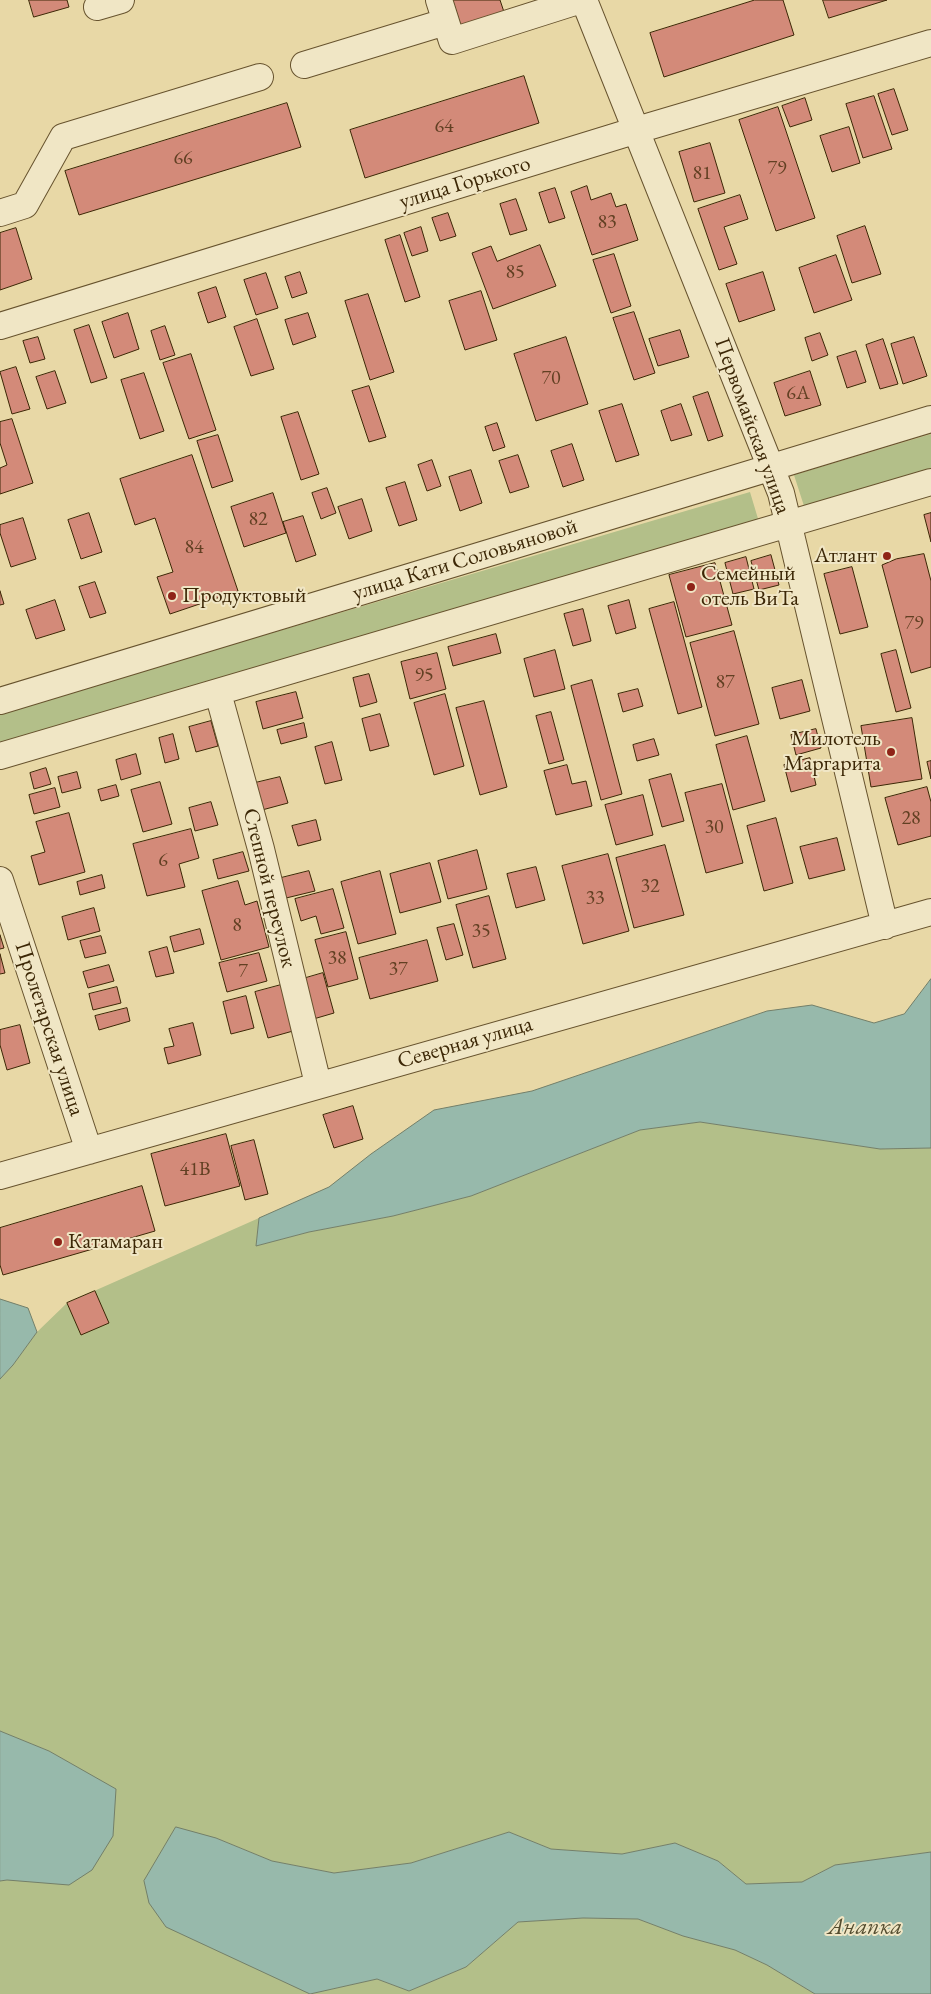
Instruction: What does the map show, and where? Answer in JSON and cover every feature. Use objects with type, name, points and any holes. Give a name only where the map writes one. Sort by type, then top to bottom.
[{"type":"street","points":[[97,7],[122,0]]},
{"type":"street","points":[[304,65],[442,11],[452,41],[583,0]]},
{"type":"street","name":"Первомайская улица","points":[[583,0],[637,130],[781,493],[885,926]]},
{"type":"street","name":"улица Горького","points":[[0,326],[637,130],[931,43]]},
{"type":"street","points":[[0,213],[25,205],[63,138],[260,77]]},
{"type":"street","name":"улица Кати Соловьяновой","points":[[0,701],[931,419]]},
{"type":"street","points":[[0,756],[931,482]]},
{"type":"street","name":"Степной переулок","points":[[218,693],[261,849],[318,1084]]},
{"type":"street","name":"Пролетарская улица","points":[[0,880],[89,1151]]},
{"type":"street","name":"Северная улица","points":[[0,1176],[318,1084],[931,912]]},
{"type":"green space","points":[[931,434],[931,469],[804,506],[794,475]]},
{"type":"green space","points":[[750,492],[759,522],[0,749],[0,713]]},
{"type":"green space","points":[[700,1122],[880,1149],[931,1148],[931,1852],[835,1865],[802,1882],[746,1884],[718,1861],[675,1843],[622,1854],[551,1849],[509,1832],[411,1863],[334,1873],[272,1861],[216,1838],[310,1994],[0,1994],[0,1881],[7,1880],[116,1790],[49,1751],[0,1731],[0,1379],[13,1365],[37,1332],[67,1303],[259,1218],[256,1246],[309,1232],[393,1216],[471,1196],[640,1130]]},
{"type":"green space","points":[[583,1918],[638,1919],[683,1936],[735,1950],[767,1965],[815,1994],[310,1994],[377,1979],[409,1991],[466,1967],[518,1922]]},
{"type":"water","points":[[931,979],[931,1148],[880,1149],[700,1122],[640,1130],[471,1196],[393,1216],[309,1232],[256,1246],[259,1218],[329,1187],[371,1154],[434,1110],[532,1091],[767,1011],[812,1005],[874,1023],[904,1014]]},
{"type":"water","points":[[0,1299],[28,1308],[37,1332],[13,1365],[0,1379]]},
{"type":"water","points":[[0,1731],[49,1751],[116,1789],[113,1836],[92,1870],[69,1885],[0,1881]]},
{"type":"water","name":"Анапка","points":[[176,1827],[216,1838],[272,1861],[334,1873],[411,1863],[509,1832],[551,1849],[622,1854],[675,1843],[718,1861],[746,1884],[802,1882],[835,1865],[931,1852],[931,1994],[815,1994],[767,1965],[735,1950],[683,1936],[638,1919],[583,1918],[518,1922],[466,1967],[409,1991],[377,1979],[310,1994],[166,1927],[149,1903],[144,1881]]},
{"type":"building","points":[[29,0],[67,0],[69,7],[34,17]]},
{"type":"building","points":[[453,0],[500,0],[504,12],[461,25]]},
{"type":"building","points":[[755,0],[783,0],[794,35],[664,77],[650,33]]},
{"type":"building","points":[[823,0],[887,0],[829,18]]},
{"type":"building","points":[[524,76],[539,123],[365,178],[350,130]]},
{"type":"building","points":[[894,89],[908,130],[892,135],[878,94]]},
{"type":"building","points":[[874,96],[892,149],[863,158],[846,104]]},
{"type":"building","points":[[805,98],[812,120],[790,127],[782,106]]},
{"type":"building","points":[[287,103],[301,147],[79,215],[65,171]]},
{"type":"building","points":[[778,107],[815,218],[776,231],[739,120]]},
{"type":"building","points":[[849,127],[860,163],[832,172],[820,136]]},
{"type":"building","points":[[710,143],[725,193],[694,202],[679,152]]},
{"type":"building","points":[[587,186],[591,200],[611,193],[616,207],[626,204],[638,240],[592,255],[571,192]]},
{"type":"building","points":[[555,188],[565,218],[549,223],[539,193]]},
{"type":"building","points":[[740,195],[748,219],[724,227],[737,264],[719,270],[698,209]]},
{"type":"building","points":[[516,199],[527,230],[510,235],[500,204]]},
{"type":"building","points":[[448,213],[456,236],[440,241],[432,218]]},
{"type":"building","points":[[865,226],[881,274],[852,283],[837,236]]},
{"type":"building","points":[[421,227],[428,251],[412,256],[404,233]]},
{"type":"building","points":[[16,228],[32,279],[0,290],[0,233]]},
{"type":"building","points":[[400,235],[420,297],[405,302],[385,240]]},
{"type":"building","points":[[540,245],[556,286],[493,309],[472,253],[491,246],[497,261]]},
{"type":"building","points":[[614,254],[631,306],[611,313],[593,260]]},
{"type":"building","points":[[836,255],[852,300],[814,313],[799,268]]},
{"type":"building","points":[[300,272],[307,293],[292,298],[285,277]]},
{"type":"building","points":[[763,272],[775,310],[739,322],[726,284]]},
{"type":"building","points":[[266,273],[278,308],[256,315],[244,280]]},
{"type":"building","points":[[216,287],[226,317],[208,323],[198,293]]},
{"type":"building","points":[[481,291],[497,340],[465,350],[449,301]]},
{"type":"building","points":[[368,294],[394,372],[370,380],[345,301]]},
{"type":"building","points":[[634,312],[655,373],[634,380],[613,318]]},
{"type":"building","points":[[128,313],[139,349],[114,358],[102,322]]},
{"type":"building","points":[[308,313],[316,337],[293,345],[285,320]]},
{"type":"building","points":[[257,319],[274,369],[251,376],[234,327]]},
{"type":"building","points":[[89,325],[107,378],[91,383],[74,330]]},
{"type":"building","points":[[165,326],[175,355],[160,360],[151,331]]},
{"type":"building","points":[[680,330],[689,357],[658,366],[649,339]]},
{"type":"building","points":[[820,333],[828,355],[812,361],[805,338]]},
{"type":"building","points":[[38,337],[45,359],[30,363],[23,341]]},
{"type":"building","points":[[566,337],[588,404],[536,421],[514,354]]},
{"type":"building","points":[[914,337],[927,376],[903,384],[891,344]]},
{"type":"building","points":[[883,339],[898,384],[880,389],[866,345]]},
{"type":"building","points":[[856,351],[866,382],[847,388],[837,357]]},
{"type":"building","points":[[191,354],[216,430],[189,439],[163,363]]},
{"type":"building","points":[[16,367],[30,409],[12,414],[0,372]]},
{"type":"building","points":[[55,371],[66,403],[47,409],[36,377]]},
{"type":"building","points":[[810,371],[821,405],[785,416],[774,383]]},
{"type":"building","points":[[144,373],[164,431],[140,439],[121,380]]},
{"type":"building","points":[[369,386],[386,437],[369,442],[352,391]]},
{"type":"building","points":[[708,392],[723,436],[708,441],[693,397]]},
{"type":"building","points":[[622,404],[639,455],[616,462],[599,411]]},
{"type":"building","points":[[681,404],[692,435],[671,441],[661,411]]},
{"type":"building","points":[[298,412],[319,474],[301,480],[281,417]]},
{"type":"building","points":[[12,419],[33,483],[0,494],[0,468],[7,465],[0,443],[0,422]]},
{"type":"building","points":[[497,423],[505,447],[493,451],[485,427]]},
{"type":"building","points":[[218,435],[233,481],[212,488],[197,441]]},
{"type":"building","points":[[572,444],[584,480],[563,487],[551,451]]},
{"type":"building","points":[[192,455],[238,591],[170,614],[157,577],[173,572],[155,518],[135,525],[120,479]]},
{"type":"building","points":[[518,455],[529,487],[510,493],[499,461]]},
{"type":"building","points":[[432,460],[441,486],[427,491],[418,465]]},
{"type":"building","points":[[471,470],[482,503],[460,511],[449,477]]},
{"type":"building","points":[[405,482],[417,520],[399,526],[386,488]]},
{"type":"building","points":[[327,488],[336,513],[321,519],[312,493]]},
{"type":"building","points":[[273,493],[286,533],[244,547],[231,507]]},
{"type":"building","points":[[362,499],[372,531],[349,539],[338,507]]},
{"type":"building","points":[[89,513],[102,552],[81,559],[68,520]]},
{"type":"building","points":[[931,513],[931,542],[924,515]]},
{"type":"building","points":[[303,516],[316,555],[296,562],[283,522]]},
{"type":"building","points":[[23,518],[36,559],[11,567],[0,533],[0,525]]},
{"type":"building","points":[[924,554],[931,581],[931,667],[911,673],[882,565],[896,559]]},
{"type":"building","points":[[771,555],[779,585],[759,590],[751,561]]},
{"type":"building","points":[[746,557],[754,589],[733,594],[725,563]]},
{"type":"building","points":[[715,563],[732,625],[686,637],[669,575]]},
{"type":"building","points":[[852,567],[868,627],[840,634],[824,574]]},
{"type":"building","points":[[95,582],[106,613],[90,618],[79,587]]},
{"type":"building","points":[[0,591],[4,604],[0,605]]},
{"type":"building","points":[[55,600],[65,630],[36,639],[26,610]]},
{"type":"building","points":[[629,600],[636,628],[616,634],[608,606]]},
{"type":"building","points":[[674,602],[702,707],[678,714],[649,609]]},
{"type":"building","points":[[583,609],[591,641],[573,646],[564,614]]},
{"type":"building","points":[[734,631],[759,724],[715,736],[690,643]]},
{"type":"building","points":[[496,634],[501,653],[453,666],[448,647]]},
{"type":"building","points":[[555,650],[565,689],[534,697],[524,659]]},
{"type":"building","points":[[896,650],[911,708],[896,712],[881,654]]},
{"type":"building","points":[[437,653],[446,689],[410,699],[401,662]]},
{"type":"building","points":[[369,674],[377,702],[360,707],[353,678]]},
{"type":"building","points":[[592,680],[622,794],[601,800],[571,686]]},
{"type":"building","points":[[802,680],[810,711],[780,719],[772,688]]},
{"type":"building","points":[[638,689],[643,706],[623,712],[618,694]]},
{"type":"building","points":[[296,692],[303,718],[263,729],[256,702]]},
{"type":"building","points":[[445,694],[464,766],[434,775],[414,703]]},
{"type":"building","points":[[484,701],[507,787],[480,795],[456,708]]},
{"type":"building","points":[[551,712],[564,760],[549,764],[536,716]]},
{"type":"building","points":[[380,714],[389,746],[370,751],[362,719]]},
{"type":"building","name":"Милотель Маргарита","points":[[912,718],[922,779],[871,787],[861,726]]},
{"type":"building","points":[[211,721],[218,746],[196,752],[189,727]]},
{"type":"building","points":[[304,723],[307,737],[281,744],[277,730]]},
{"type":"building","points":[[816,729],[821,748],[796,755],[791,735]]},
{"type":"building","points":[[173,734],[179,759],[165,763],[159,738]]},
{"type":"building","points":[[747,736],[765,801],[733,810],[716,745]]},
{"type":"building","points":[[654,739],[659,755],[637,761],[633,745]]},
{"type":"building","points":[[332,742],[342,780],[325,784],[315,747]]},
{"type":"building","points":[[136,754],[141,774],[121,780],[116,760]]},
{"type":"building","points":[[810,758],[816,785],[791,792],[784,765]]},
{"type":"building","points":[[931,761],[931,779],[927,762]]},
{"type":"building","points":[[567,765],[572,784],[586,781],[592,806],[556,815],[544,771]]},
{"type":"building","points":[[46,768],[51,784],[34,789],[30,773]]},
{"type":"building","points":[[77,772],[81,788],[62,793],[58,777]]},
{"type":"building","points":[[671,774],[684,821],[662,827],[649,780]]},
{"type":"building","points":[[280,777],[288,803],[262,810],[255,783]]},
{"type":"building","points":[[160,782],[172,824],[143,832],[131,790]]},
{"type":"building","points":[[722,784],[743,863],[706,873],[685,793]]},
{"type":"building","points":[[116,785],[119,796],[101,801],[98,790]]},
{"type":"building","points":[[927,787],[931,802],[931,836],[898,845],[885,798]]},
{"type":"building","points":[[55,788],[60,807],[34,814],[29,795]]},
{"type":"building","points":[[643,795],[653,835],[616,845],[605,805]]},
{"type":"building","points":[[211,802],[218,825],[195,831],[189,808]]},
{"type":"building","points":[[69,813],[85,872],[39,885],[31,856],[45,852],[36,822]]},
{"type":"building","points":[[776,818],[793,883],[764,891],[747,826]]},
{"type":"building","points":[[316,820],[321,840],[298,846],[292,826]]},
{"type":"building","points":[[191,829],[199,858],[179,864],[185,887],[147,896],[133,844]]},
{"type":"building","points":[[837,838],[845,870],[809,879],[800,847]]},
{"type":"building","points":[[665,845],[684,915],[634,928],[616,858]]},
{"type":"building","points":[[477,850],[487,889],[448,899],[438,861]]},
{"type":"building","points":[[243,852],[249,871],[218,879],[213,860]]},
{"type":"building","points":[[608,854],[629,931],[583,944],[562,866]]},
{"type":"building","points":[[430,863],[441,902],[400,913],[390,874]]},
{"type":"building","points":[[536,867],[545,900],[516,908],[507,874]]},
{"type":"building","points":[[309,871],[315,891],[282,899],[277,879]]},
{"type":"building","points":[[380,871],[396,934],[358,944],[341,882]]},
{"type":"building","points":[[102,875],[105,888],[80,895],[77,882]]},
{"type":"building","points":[[238,881],[245,905],[257,901],[269,947],[221,960],[202,891]]},
{"type":"building","points":[[333,889],[344,928],[321,934],[316,916],[301,921],[295,899]]},
{"type":"building","points":[[489,896],[506,959],[473,968],[456,905]]},
{"type":"building","points":[[94,908],[100,931],[68,940],[62,917]]},
{"type":"building","points":[[454,924],[463,955],[446,960],[437,928]]},
{"type":"building","points":[[200,929],[204,944],[174,952],[170,937]]},
{"type":"building","points":[[346,932],[358,979],[328,987],[315,940]]},
{"type":"building","points":[[0,935],[4,948],[0,949]]},
{"type":"building","points":[[101,936],[106,953],[85,958],[80,941]]},
{"type":"building","points":[[427,940],[438,981],[370,999],[359,958]]},
{"type":"building","points":[[167,947],[174,973],[156,977],[149,952]]},
{"type":"building","points":[[259,953],[267,981],[227,992],[219,963]]},
{"type":"building","points":[[0,954],[5,973],[0,974]]},
{"type":"building","points":[[109,965],[114,981],[88,988],[83,972]]},
{"type":"building","points":[[323,973],[334,1013],[310,1020],[299,980]]},
{"type":"building","points":[[281,985],[293,1031],[268,1038],[255,992]]},
{"type":"building","points":[[117,987],[121,1003],[93,1010],[89,994]]},
{"type":"building","points":[[246,996],[254,1028],[231,1034],[223,1002]]},
{"type":"building","points":[[127,1008],[130,1021],[99,1030],[95,1016]]},
{"type":"building","points":[[193,1023],[201,1055],[168,1064],[164,1048],[174,1046],[169,1029]]},
{"type":"building","points":[[20,1025],[30,1063],[7,1070],[0,1045],[0,1030]]},
{"type":"building","points":[[353,1106],[363,1139],[334,1148],[323,1115]]},
{"type":"building","points":[[226,1134],[240,1186],[165,1206],[151,1154]]},
{"type":"building","points":[[254,1140],[268,1194],[245,1200],[231,1146]]},
{"type":"building","name":"Катамаран","points":[[142,1186],[155,1231],[3,1275],[0,1265],[0,1228]]},
{"type":"building","points":[[95,1291],[109,1323],[81,1335],[67,1303]]},
{"type":"place","name":"Атлант","points":[[887,556]]},
{"type":"place","name":"Семейный отель ВиТа","points":[[691,587]]},
{"type":"place","name":"Продуктовый","points":[[172,596]]},
{"type":"place","name":"Милотель Маргарита","points":[[891,752]]},
{"type":"place","name":"Катамаран","points":[[58,1242]]}]
